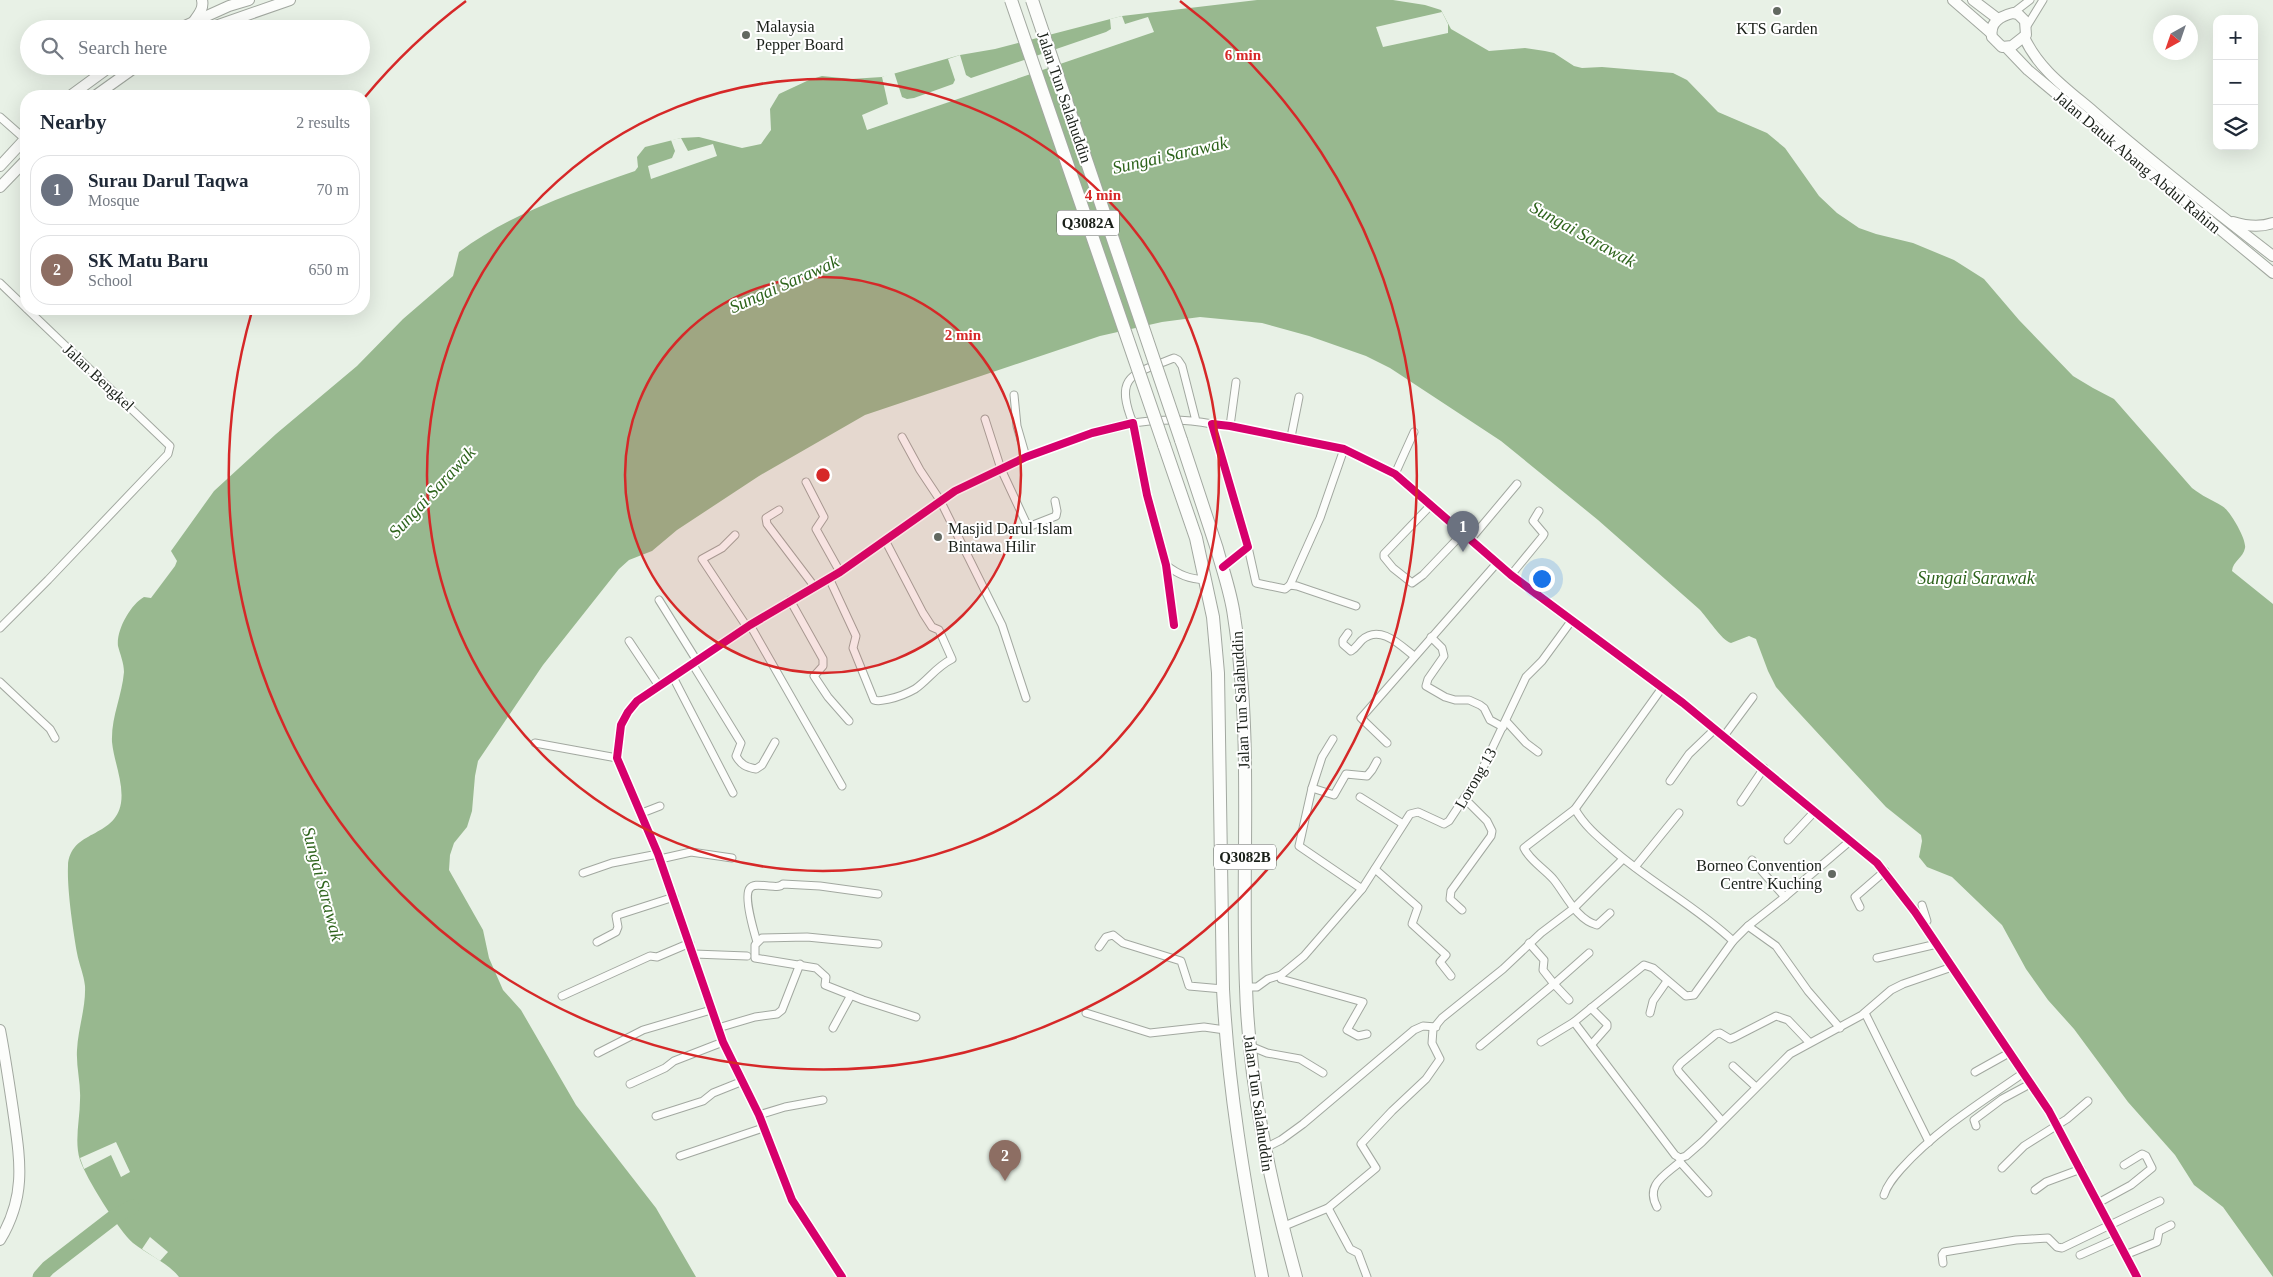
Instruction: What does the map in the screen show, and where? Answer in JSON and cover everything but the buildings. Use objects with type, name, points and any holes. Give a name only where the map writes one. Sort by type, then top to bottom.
[{"type":"highway","name":"Jalan Tun Salahuddin","points":[[1012,0],[1196,538],[1206,580],[1213,617],[1218,673],[1225,1030],[1240,1158],[1262,1277]]},
{"type":"highway","name":"Jalan Tun Salahuddin","points":[[1032,0],[1223,567],[1234,612],[1241,665],[1244,718],[1246,987],[1253,1080],[1282,1227],[1296,1277]]},
{"type":"street","points":[[195,20],[200,13],[203,4],[202,0]]},
{"type":"street","points":[[219,0],[229,6]]},
{"type":"street","points":[[196,20],[249,0]]},
{"type":"street","points":[[233,20],[290,0]]},
{"type":"street","points":[[1953,0],[1991,32],[1998,44],[2006,47],[2024,37],[2027,26],[2043,0]]},
{"type":"street","points":[[1973,0],[1998,20]]},
{"type":"street","points":[[1991,32],[1998,20],[2013,13],[2030,0]]},
{"type":"street","points":[[2013,13],[2022,16],[2027,26]]},
{"type":"street","name":"Jalan Datuk Abang Abdul Rahim","points":[[2024,37],[2034,57],[2048,72],[2146,158],[2273,258]]},
{"type":"street","name":"Jalan Datuk Abang Abdul Rahim","points":[[2006,47],[2028,70],[2094,126],[2200,211],[2273,273]]},
{"type":"street","points":[[78,90],[99,75]]},
{"type":"street","points":[[103,90],[124,75]]},
{"type":"street","points":[[0,117],[20,134]]},
{"type":"street","points":[[0,166],[20,145]]},
{"type":"street","points":[[0,187],[20,166]]},
{"type":"street","points":[[2200,211],[2258,255],[2266,259],[2273,258]]},
{"type":"street","points":[[2224,219],[2245,226],[2264,226],[2273,222]]},
{"type":"street","name":"Jalan Bengkel","points":[[0,283],[20,302]]},
{"type":"street","name":"Jalan Bengkel","points":[[0,628],[168,454],[170,446],[34,315]]},
{"type":"street","points":[[1174,625],[1166,565],[1147,495],[1134,423],[1128,408],[1126,384],[1132,375],[1174,358],[1178,360],[1182,366],[1196,421]]},
{"type":"street","points":[[1230,426],[1236,382]]},
{"type":"street","points":[[1014,395],[1017,426],[1026,457]]},
{"type":"street","points":[[1291,437],[1300,397]]},
{"type":"street","points":[[985,419],[1001,469],[1028,527],[1056,516],[1058,511],[1055,501]]},
{"type":"street","points":[[842,1277],[792,1200],[759,1115],[723,1042],[659,856],[617,758],[621,726],[628,712],[637,701],[748,626],[840,572],[940,500],[1026,457],[1092,433],[1149,421],[1196,421],[1291,437],[1344,449],[1395,474],[1511,575],[1724,736],[1850,840],[1885,871],[1924,924],[2030,1084],[2056,1124],[2081,1169],[2137,1277]]},
{"type":"street","points":[[1212,424],[1248,547],[1256,583],[1285,589],[1290,585],[1320,518],[1344,449]]},
{"type":"street","points":[[1395,474],[1414,432]]},
{"type":"street","points":[[902,437],[920,470],[940,500],[1002,625],[1026,698]]},
{"type":"street","points":[[806,482],[824,517],[816,529],[840,572]]},
{"type":"street","points":[[1470,540],[1517,484]]},
{"type":"street","points":[[1430,506],[1384,554],[1384,557],[1393,568],[1412,583],[1462,534]]},
{"type":"street","points":[[779,510],[766,518],[767,524],[814,586]]},
{"type":"street","points":[[1511,575],[1543,536],[1543,532],[1533,521],[1540,511]]},
{"type":"street","points":[[735,535],[722,548],[702,559],[748,626],[842,786]]},
{"type":"street","points":[[829,578],[856,636],[853,648],[874,700],[878,702],[914,690],[937,667],[952,659],[938,630],[932,627],[923,612],[885,540]]},
{"type":"street","points":[[1223,567],[1248,547]]},
{"type":"street","points":[[1387,743],[1361,718],[1497,563]]},
{"type":"street","points":[[1166,565],[1177,573],[1191,579],[1206,580]]},
{"type":"street","points":[[1290,585],[1356,606]]},
{"type":"street","points":[[659,600],[741,743],[736,756],[740,762],[746,767],[756,769],[762,765],[776,742]]},
{"type":"street","points":[[790,600],[823,659],[823,666],[814,676],[828,697],[849,721]]},
{"type":"street","name":"Lorong 13","points":[[1403,824],[1410,814],[1414,812],[1444,824],[1449,821],[1480,774],[1526,677],[1542,661],[1572,620]]},
{"type":"street","points":[[1348,633],[1343,640],[1343,644],[1351,651],[1362,640],[1376,634],[1393,639],[1414,656]]},
{"type":"street","points":[[1431,638],[1442,648],[1444,656],[1428,679],[1426,686],[1445,697],[1469,700],[1480,704],[1490,720],[1505,724],[1538,752]]},
{"type":"street","points":[[629,642],[659,686]]},
{"type":"street","points":[[673,677],[732,793]]},
{"type":"street","points":[[0,682],[50,729],[55,738]]},
{"type":"street","points":[[1610,913],[1596,925],[1592,924],[1574,908],[1554,879],[1524,848],[1575,809],[1662,688]]},
{"type":"street","points":[[1724,736],[1753,697]]},
{"type":"street","points":[[1670,781],[1689,754],[1715,729]]},
{"type":"street","points":[[1333,739],[1322,757],[1312,788],[1299,846],[1362,889]]},
{"type":"street","points":[[535,742],[617,758]]},
{"type":"street","points":[[1312,788],[1334,795],[1346,774],[1367,776],[1376,761]]},
{"type":"street","points":[[1741,802],[1764,768]]},
{"type":"street","points":[[1246,987],[1257,987],[1278,976],[1304,956],[1362,889],[1376,869],[1403,824],[1360,798]]},
{"type":"street","points":[[1462,910],[1450,899],[1451,891],[1472,865],[1491,836],[1492,831],[1487,821],[1465,799]]},
{"type":"street","points":[[642,813],[660,806]]},
{"type":"street","points":[[1575,809],[1590,830],[1623,859],[1709,921],[1733,941]]},
{"type":"street","points":[[1788,840],[1815,811]]},
{"type":"street","points":[[1635,867],[1679,813]]},
{"type":"street","points":[[1541,1042],[1574,1022],[1644,965],[1653,968],[1686,996],[1694,995],[1733,941],[1748,926],[1785,897],[1850,840]]},
{"type":"street","points":[[583,873],[612,863],[691,852],[732,858]]},
{"type":"street","points":[[1282,1227],[1328,1208],[1376,1168],[1361,1144],[1426,1079],[1440,1060],[1432,1042],[1436,1027],[1442,1018],[1503,969],[1529,943],[1574,908],[1623,859]]},
{"type":"street","points":[[1752,860],[1785,897]]},
{"type":"street","points":[[1376,869],[1418,907],[1412,924],[1446,955],[1440,962],[1451,976]]},
{"type":"street","points":[[1860,907],[1855,897],[1885,871]]},
{"type":"street","points":[[878,894],[820,886],[783,884],[778,887],[755,885],[750,887],[747,892],[747,900],[757,942],[755,958],[816,968],[826,977],[825,985],[916,1017]]},
{"type":"street","points":[[597,942],[616,932],[618,927],[616,916],[674,897]]},
{"type":"street","points":[[1922,905],[1927,921],[1924,924]]},
{"type":"street","points":[[1748,926],[1776,946],[1808,991],[1840,1028]]},
{"type":"street","points":[[1099,947],[1106,937],[1114,935],[1124,943],[1181,961],[1189,986],[1223,989]]},
{"type":"street","points":[[757,942],[762,938],[807,937],[878,944]]},
{"type":"street","points":[[562,996],[650,956],[657,957],[690,943]]},
{"type":"street","points":[[1529,943],[1544,960],[1543,970],[1569,1000]]},
{"type":"street","points":[[1877,958],[1937,944]]},
{"type":"street","points":[[1480,1046],[1589,953]]},
{"type":"street","points":[[694,954],[747,956]]},
{"type":"street","points":[[718,1028],[754,1016],[777,1014],[782,1010],[800,964]]},
{"type":"street","points":[[1657,1208],[1652,1195],[1654,1186],[1790,1054],[1866,1013],[1897,987],[1952,967]]},
{"type":"street","points":[[1278,976],[1290,982],[1363,1002],[1347,1030],[1358,1036],[1367,1034]]},
{"type":"street","points":[[1650,1013],[1653,1001],[1667,981]]},
{"type":"street","points":[[833,1028],[851,995]]},
{"type":"street","points":[[1591,1008],[1607,1027],[1592,1044]]},
{"type":"street","points":[[598,1053],[643,1030],[711,1010]]},
{"type":"street","points":[[1086,1013],[1150,1033],[1204,1027],[1225,1030]]},
{"type":"street","points":[[1866,1013],[1929,1142]]},
{"type":"street","points":[[1722,1121],[1679,1072],[1677,1068],[1681,1063],[1716,1034],[1730,1039],[1776,1016],[1788,1020],[1810,1042]]},
{"type":"street","points":[[1574,1022],[1669,1148],[1708,1193]]},
{"type":"street","points":[[1265,1148],[1281,1140],[1303,1124],[1414,1030],[1423,1026],[1436,1027]]},
{"type":"street","points":[[0,1030],[21,1164],[20,1189],[16,1209],[0,1240]]},
{"type":"street","points":[[630,1084],[666,1068],[674,1061],[723,1042]]},
{"type":"street","points":[[1250,1046],[1267,1053],[1300,1059],[1323,1074]]},
{"type":"street","points":[[1975,1072],[2009,1053]]},
{"type":"street","points":[[1733,1066],[1756,1087]]},
{"type":"street","points":[[1884,1195],[1891,1181],[1912,1157],[1929,1142],[1971,1107],[2022,1074]]},
{"type":"street","points":[[656,1116],[703,1101],[713,1093],[743,1081]]},
{"type":"street","points":[[1976,1126],[1974,1120],[2002,1098],[2030,1084]]},
{"type":"street","points":[[759,1115],[823,1100]]},
{"type":"street","points":[[2002,1168],[2024,1146],[2067,1118],[2088,1101]]},
{"type":"street","points":[[680,1156],[763,1128]]},
{"type":"street","points":[[2098,1203],[2131,1186],[2152,1168],[2146,1156],[2142,1154],[2124,1165]]},
{"type":"street","points":[[2034,1190],[2046,1182],[2081,1169]]},
{"type":"street","points":[[1943,1263],[1942,1255],[1944,1252],[2016,1240],[2048,1238],[2057,1247],[2062,1248],[2160,1201]]},
{"type":"street","points":[[1328,1208],[1350,1249],[1358,1253],[1367,1277]]},
{"type":"street","points":[[2125,1255],[2156,1242],[2160,1231],[2170,1224]]},
{"type":"street","points":[[2080,1255],[2116,1239]]},
{"type":"water","name":"Sungai Sarawak","points":[[1257,0],[1393,0],[1425,5],[1441,10],[1451,29],[1489,51],[1525,48],[1554,53],[1574,66],[1582,68],[1602,67],[1673,73],[1687,80],[1718,112],[1767,133],[1785,148],[1819,196],[1837,213],[1859,228],[1913,243],[1954,260],[1984,279],[2019,320],[2073,376],[2114,399],[2192,488],[2222,506],[2229,513],[2241,532],[2245,544],[2244,551],[2232,571],[2273,604],[2273,1277],[2223,1207],[2194,1185],[2175,1155],[2128,1102],[2074,1029],[2048,1000],[2026,969],[2002,925],[1952,877],[1927,867],[1919,857],[1922,841],[1921,835],[1886,807],[1776,687],[1756,639],[1749,636],[1731,643],[1727,641],[1699,609],[1598,520],[1501,441],[1390,368],[1366,356],[1309,336],[1262,323],[1200,317],[1162,322],[1100,336],[865,415],[759,476],[677,530],[652,551],[629,560],[619,569],[543,665],[478,761],[472,811],[467,827],[454,843],[450,855],[449,870],[483,930],[489,958],[503,990],[521,1010],[576,1105],[656,1208],[696,1277],[179,1277],[169,1267],[133,1243],[96,1191],[83,1168],[78,1153],[77,1138],[80,1094],[77,1050],[85,986],[72,921],[68,866],[71,854],[76,846],[110,823],[117,815],[121,803],[122,795],[113,750],[112,733],[124,672],[118,646],[122,625],[134,605],[144,597],[151,598],[175,566],[177,561],[171,551],[214,491],[276,434],[357,366],[403,319],[453,276],[459,252],[479,238],[522,215],[635,171],[638,167],[637,157],[645,147],[681,138],[699,137],[742,148],[761,144],[771,130],[770,109],[779,94],[822,76],[851,79],[882,77],[960,55],[995,49],[1122,16]]},
{"type":"pier","points":[[1442,12],[1448,24],[1448,33],[1383,47],[1376,27]]},
{"type":"pier","points":[[1122,16],[1125,24],[1148,17],[1154,32],[867,130],[862,115],[888,104],[882,77],[894,72],[902,97],[907,99],[914,98],[953,84],[955,80],[948,59],[960,55],[966,75],[971,78],[1106,32],[1111,29],[1110,19]]},
{"type":"pier","points":[[681,138],[688,151],[713,144],[717,156],[651,179],[648,166],[672,158],[675,151],[671,140]]},
{"type":"pier","points":[[116,1142],[130,1172],[121,1177],[111,1155],[84,1169],[80,1158]]},
{"type":"pier","points":[[150,1237],[168,1252],[160,1261],[142,1249]]},
{"type":"waterway","points":[[40,1277],[48,1268],[114,1217],[132,1207]]},
{"type":"cycle path","points":[[842,1277],[792,1200],[759,1115],[723,1042],[658,854],[617,758],[621,725],[637,701],[750,625],[840,572],[955,491],[1026,457],[1092,433],[1133,423],[1147,495],[1166,565],[1174,625]]},
{"type":"cycle path","points":[[1223,567],[1248,547],[1212,424],[1344,449],[1395,474],[1511,575],[1683,703],[1877,863],[1915,912],[2049,1111],[2137,1277]]},
{"type":"place","name":"KTS Garden","points":[[1777,11]]},
{"type":"place","name":"Malaysia Pepper Board","points":[[746,35]]},
{"type":"place","name":"Masjid Darul Islam Bintawa Hilir","points":[[938,537]]},
{"type":"place","name":"Surau Darul Taqwa","points":[[1463,552]]},
{"type":"place","name":"Borneo Convention Centre Kuching","points":[[1832,874]]},
{"type":"place","name":"SK Matu Baru","points":[[1005,1181]]}]
